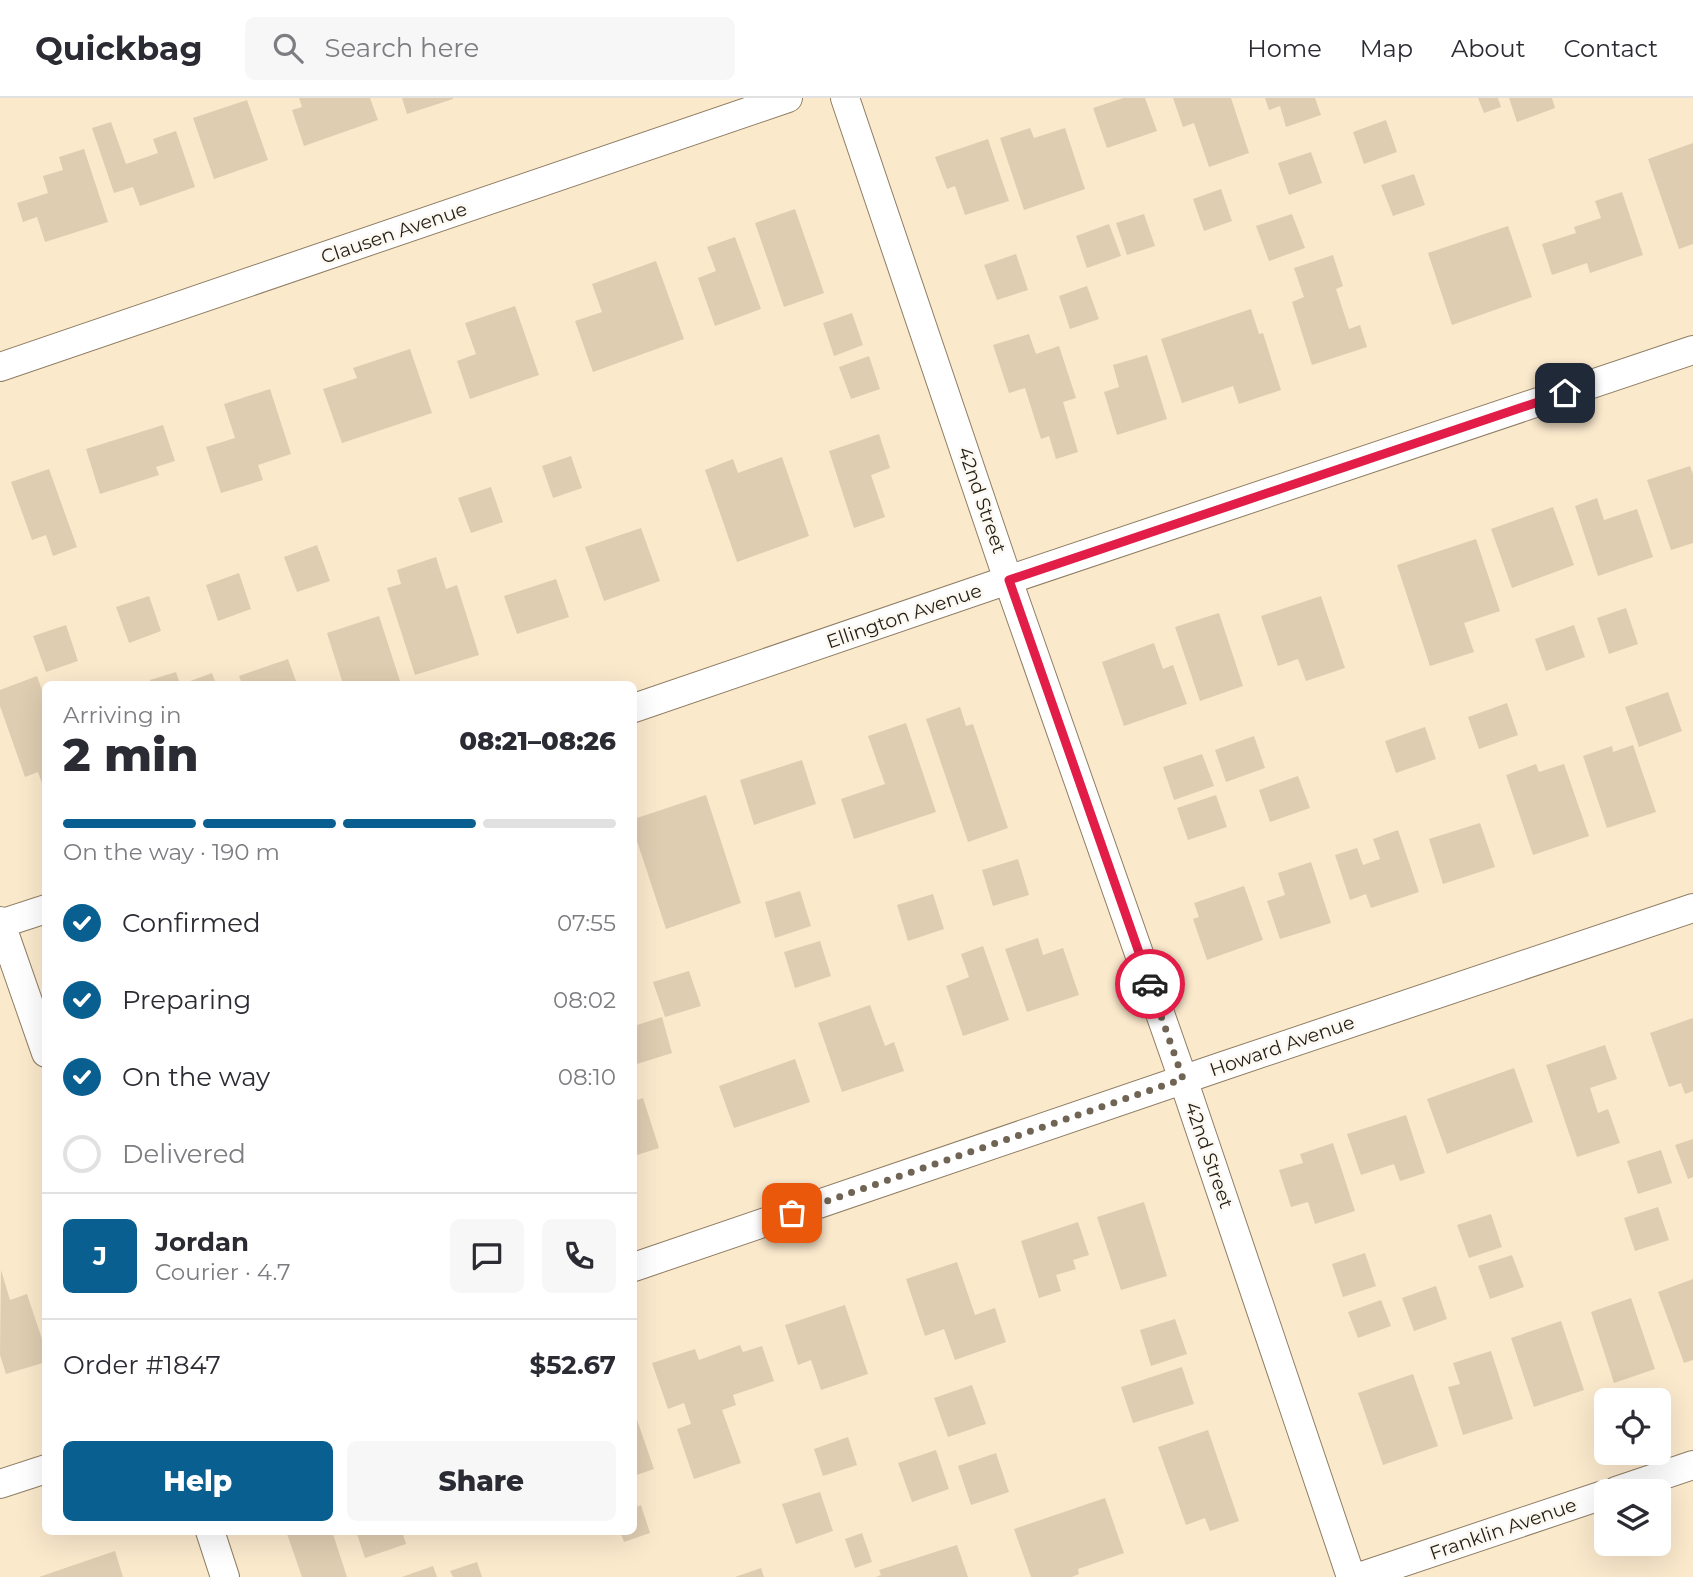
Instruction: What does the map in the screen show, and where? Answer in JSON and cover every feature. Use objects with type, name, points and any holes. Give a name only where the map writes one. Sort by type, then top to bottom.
[{"type":"street","name":"Clausen Avenue","points":[[0,368],[788,98]]},
{"type":"street","name":"42nd Street","points":[[845,98],[1183,1079],[1351,1577]]},
{"type":"street","name":"Ellington Avenue","points":[[637,707],[1693,350]]},
{"type":"street","name":"Howard Avenue","points":[[637,1267],[1183,1079],[1693,908]]},
{"type":"street","points":[[42,910],[0,923],[42,1042]]},
{"type":"street","points":[[1652,1479],[1693,1465]]},
{"type":"street","points":[[0,1484],[42,1470]]},
{"type":"street","name":"Franklin Avenue","points":[[1359,1577],[1594,1498]]},
{"type":"street","points":[[210,1535],[225,1577]]},
{"type":"building","points":[[299,98],[370,98],[378,120],[304,146],[292,110],[302,107]]},
{"type":"building","points":[[402,98],[453,98],[453,99],[407,114]]},
{"type":"building","points":[[1123,98],[1145,98],[1157,131],[1107,148],[1093,108]]},
{"type":"building","points":[[1173,98],[1231,98],[1249,153],[1209,167],[1194,123],[1183,127]]},
{"type":"building","points":[[1265,98],[1315,98],[1321,115],[1286,127],[1280,106],[1269,110]]},
{"type":"building","points":[[1478,98],[1498,98],[1501,107],[1484,113]]},
{"type":"building","points":[[1509,98],[1552,98],[1555,108],[1517,122]]},
{"type":"building","points":[[247,100],[268,160],[214,179],[193,118]]},
{"type":"building","points":[[1386,120],[1397,152],[1364,164],[1353,132]]},
{"type":"building","points":[[111,122],[126,164],[158,153],[153,139],[176,131],[195,187],[140,206],[133,187],[114,193],[92,128]]},
{"type":"building","points":[[1030,128],[1034,138],[1065,128],[1085,189],[1024,210],[1000,138]]},
{"type":"building","points":[[988,139],[1009,201],[965,215],[955,186],[947,189],[935,157]]},
{"type":"building","points":[[1693,143],[1693,244],[1679,249],[1648,159]]},
{"type":"building","points":[[84,149],[108,222],[45,242],[37,217],[23,222],[17,203],[48,193],[43,176],[63,170],[59,157]]},
{"type":"building","points":[[1311,152],[1322,183],[1289,195],[1278,163]]},
{"type":"building","points":[[1414,174],[1425,205],[1393,216],[1381,185]]},
{"type":"building","points":[[1221,189],[1232,221],[1204,231],[1193,199]]},
{"type":"building","points":[[1622,192],[1643,255],[1590,273],[1587,263],[1552,275],[1542,244],[1576,233],[1574,227],[1601,218],[1595,201]]},
{"type":"building","points":[[795,209],[824,293],[784,307],[755,223]]},
{"type":"building","points":[[1144,214],[1155,246],[1127,255],[1116,223]]},
{"type":"building","points":[[1292,214],[1305,248],[1269,261],[1256,226]]},
{"type":"building","points":[[1109,224],[1121,256],[1087,268],[1076,236]]},
{"type":"building","points":[[1508,226],[1532,297],[1452,325],[1428,253]]},
{"type":"building","points":[[735,237],[761,309],[715,326],[698,278],[716,271],[707,247]]},
{"type":"building","points":[[1016,254],[1028,290],[997,300],[984,265]]},
{"type":"building","points":[[1333,255],[1343,286],[1336,289],[1349,329],[1360,325],[1367,347],[1312,365],[1292,302],[1304,297],[1294,268]]},
{"type":"building","points":[[656,261],[684,339],[593,372],[575,321],[602,312],[592,284]]},
{"type":"building","points":[[1087,286],[1099,319],[1070,329],[1059,296]]},
{"type":"building","points":[[515,306],[539,375],[470,399],[457,361],[476,354],[465,323]]},
{"type":"building","points":[[1251,309],[1259,334],[1263,333],[1281,390],[1239,404],[1233,386],[1182,403],[1161,339]]},
{"type":"building","points":[[852,313],[863,345],[834,356],[823,323]]},
{"type":"building","points":[[1029,334],[1036,354],[1059,346],[1076,398],[1063,402],[1078,452],[1056,459],[1049,436],[1041,439],[1025,388],[1009,393],[993,345]]},
{"type":"building","points":[[410,349],[432,413],[342,443],[323,389],[357,378],[353,368]]},
{"type":"building","points":[[1147,355],[1167,419],[1117,435],[1104,392],[1119,387],[1113,365]]},
{"type":"building","points":[[869,356],[880,389],[851,399],[839,367]]},
{"type":"building","points":[[270,389],[291,454],[258,465],[263,480],[221,493],[206,447],[235,438],[224,404]]},
{"type":"building","points":[[163,425],[175,461],[156,467],[159,475],[100,494],[86,449]]},
{"type":"building","points":[[879,434],[890,468],[871,475],[885,517],[854,528],[829,451]]},
{"type":"building","points":[[571,456],[582,488],[553,498],[542,466]]},
{"type":"building","points":[[782,457],[809,536],[737,562],[705,470],[733,459],[738,473]]},
{"type":"building","points":[[1690,466],[1693,474],[1693,543],[1671,550],[1647,480]]},
{"type":"building","points":[[49,469],[77,547],[53,556],[46,535],[32,540],[11,482]]},
{"type":"building","points":[[491,487],[503,522],[471,533],[458,498]]},
{"type":"building","points":[[1597,498],[1604,520],[1637,509],[1653,557],[1598,576],[1575,506]]},
{"type":"building","points":[[1553,507],[1574,565],[1512,588],[1491,529]]},
{"type":"building","points":[[641,528],[660,581],[604,601],[585,547]]},
{"type":"building","points":[[1476,539],[1500,611],[1464,623],[1474,652],[1430,666],[1397,565]]},
{"type":"building","points":[[317,545],[330,581],[297,592],[284,557]]},
{"type":"building","points":[[436,557],[446,589],[457,585],[479,655],[415,675],[387,588],[401,584],[397,570]]},
{"type":"building","points":[[239,573],[251,609],[218,621],[206,585]]},
{"type":"building","points":[[556,579],[569,617],[517,634],[504,596]]},
{"type":"building","points":[[149,596],[161,631],[129,643],[116,607]]},
{"type":"building","points":[[1321,596],[1345,668],[1306,681],[1298,659],[1278,666],[1261,616]]},
{"type":"building","points":[[1626,608],[1638,644],[1609,654],[1597,618]]},
{"type":"building","points":[[1219,613],[1243,686],[1200,701],[1175,627]]},
{"type":"building","points":[[379,616],[400,681],[342,681],[327,633]]},
{"type":"building","points":[[66,625],[78,661],[46,672],[33,636]]},
{"type":"building","points":[[1574,625],[1585,657],[1546,671],[1535,639]]},
{"type":"building","points":[[1154,643],[1163,669],[1173,665],[1187,704],[1124,726],[1102,662]]},
{"type":"building","points":[[288,659],[296,681],[241,681],[239,676]]},
{"type":"building","points":[[176,672],[179,681],[150,681]]},
{"type":"building","points":[[212,673],[215,681],[190,681]]},
{"type":"building","points":[[37,676],[42,690],[42,783],[38,772],[25,777],[0,706],[0,690]]},
{"type":"building","points":[[1668,692],[1682,731],[1639,747],[1625,707]]},
{"type":"building","points":[[1507,703],[1518,735],[1479,749],[1468,717]]},
{"type":"building","points":[[960,707],[966,726],[973,724],[1008,828],[968,842],[926,719]]},
{"type":"building","points":[[906,723],[936,812],[854,839],[841,799],[885,784],[868,736]]},
{"type":"building","points":[[1425,727],[1436,759],[1396,773],[1385,741]]},
{"type":"building","points":[[1254,736],[1265,768],[1226,782],[1215,750]]},
{"type":"building","points":[[1633,745],[1656,812],[1607,828],[1583,756],[1612,746],[1613,752]]},
{"type":"building","points":[[1202,754],[1214,786],[1174,800],[1163,767]]},
{"type":"building","points":[[802,760],[816,804],[754,825],[740,780]]},
{"type":"building","points":[[1536,764],[1539,772],[1564,764],[1589,836],[1533,855],[1506,775]]},
{"type":"building","points":[[1298,776],[1310,808],[1270,822],[1259,790]]},
{"type":"building","points":[[706,795],[741,903],[666,929],[637,841],[637,818]]},
{"type":"building","points":[[1216,795],[1227,827],[1188,840],[1177,808]]},
{"type":"building","points":[[1480,823],[1495,867],[1443,884],[1429,839]]},
{"type":"building","points":[[1398,830],[1419,892],[1371,908],[1366,894],[1350,900],[1335,855],[1357,848],[1363,865],[1380,859],[1373,839]]},
{"type":"building","points":[[1018,859],[1029,895],[993,906],[982,870]]},
{"type":"building","points":[[1311,862],[1331,923],[1280,939],[1267,901],[1285,895],[1278,873]]},
{"type":"building","points":[[1244,886],[1263,940],[1207,960],[1193,919],[1199,917],[1194,903]]},
{"type":"building","points":[[800,891],[811,926],[775,938],[765,902]]},
{"type":"building","points":[[933,894],[944,929],[908,941],[897,905]]},
{"type":"building","points":[[1038,938],[1043,955],[1063,948],[1079,995],[1027,1012],[1005,949]]},
{"type":"building","points":[[820,941],[831,976],[795,988],[784,952]]},
{"type":"building","points":[[983,946],[1009,1020],[963,1036],[946,986],[969,977],[961,954]]},
{"type":"building","points":[[689,971],[701,1006],[665,1017],[653,982]]},
{"type":"building","points":[[870,1005],[885,1046],[894,1042],[904,1071],[842,1092],[818,1023]]},
{"type":"building","points":[[662,1017],[672,1053],[637,1064],[637,1025]]},
{"type":"building","points":[[1693,1018],[1693,1091],[1685,1094],[1681,1083],[1669,1087],[1650,1033]]},
{"type":"building","points":[[1605,1045],[1617,1079],[1590,1088],[1598,1113],[1608,1109],[1620,1143],[1577,1157],[1546,1065]]},
{"type":"building","points":[[795,1059],[810,1102],[734,1128],[719,1086]]},
{"type":"building","points":[[1514,1068],[1533,1122],[1447,1154],[1427,1099]]},
{"type":"building","points":[[643,1098],[659,1148],[637,1155],[637,1100]]},
{"type":"building","points":[[1406,1115],[1425,1173],[1400,1181],[1394,1164],[1361,1175],[1347,1134]]},
{"type":"building","points":[[1693,1139],[1693,1177],[1688,1179],[1675,1145]]},
{"type":"building","points":[[1333,1143],[1355,1211],[1315,1224],[1308,1202],[1291,1207],[1279,1170],[1303,1163],[1300,1154]]},
{"type":"building","points":[[1661,1150],[1672,1183],[1638,1194],[1627,1161]]},
{"type":"building","points":[[1144,1202],[1167,1276],[1121,1290],[1097,1217]]},
{"type":"building","points":[[1658,1207],[1669,1240],[1635,1251],[1624,1218]]},
{"type":"building","points":[[1491,1214],[1502,1247],[1469,1258],[1457,1225]]},
{"type":"building","points":[[1078,1222],[1089,1255],[1073,1260],[1076,1269],[1056,1275],[1061,1291],[1039,1298],[1021,1241]]},
{"type":"building","points":[[1365,1253],[1376,1286],[1343,1297],[1332,1264]]},
{"type":"building","points":[[1512,1255],[1524,1287],[1490,1299],[1478,1266]]},
{"type":"building","points":[[957,1262],[975,1315],[995,1308],[1006,1342],[955,1360],[944,1329],[925,1336],[906,1279]]},
{"type":"building","points":[[1,1270],[10,1300],[27,1294],[42,1339],[42,1363],[6,1374],[0,1355]]},
{"type":"building","points":[[1693,1279],[1693,1360],[1684,1363],[1658,1292]]},
{"type":"building","points":[[1436,1286],[1447,1319],[1414,1331],[1402,1298]]},
{"type":"building","points":[[1631,1298],[1655,1369],[1614,1383],[1591,1312]]},
{"type":"building","points":[[1381,1300],[1391,1326],[1358,1338],[1348,1312]]},
{"type":"building","points":[[845,1305],[868,1374],[821,1390],[811,1360],[798,1365],[785,1325]]},
{"type":"building","points":[[1175,1319],[1187,1354],[1151,1366],[1140,1330]]},
{"type":"building","points":[[1561,1321],[1584,1390],[1534,1407],[1511,1338]]},
{"type":"building","points":[[740,1345],[743,1352],[762,1346],[774,1381],[733,1395],[736,1405],[722,1410],[741,1463],[694,1479],[677,1429],[691,1424],[684,1403],[668,1409],[652,1363],[695,1349],[699,1360]]},
{"type":"building","points":[[1491,1351],[1513,1419],[1463,1435],[1448,1387],[1460,1384],[1453,1363]]},
{"type":"building","points":[[1182,1367],[1194,1404],[1133,1423],[1121,1387]]},
{"type":"building","points":[[1413,1374],[1438,1446],[1383,1465],[1358,1393]]},
{"type":"building","points":[[972,1385],[986,1424],[948,1437],[934,1398]]},
{"type":"building","points":[[637,1420],[654,1469],[637,1475]]},
{"type":"building","points":[[1208,1430],[1239,1521],[1210,1531],[1205,1518],[1186,1525],[1158,1447]]},
{"type":"building","points":[[848,1437],[857,1465],[823,1476],[814,1449]]},
{"type":"building","points":[[936,1450],[949,1489],[912,1502],[898,1463]]},
{"type":"building","points":[[996,1453],[1009,1492],[971,1505],[958,1466]]},
{"type":"building","points":[[820,1492],[833,1531],[796,1544],[782,1504]]},
{"type":"building","points":[[1105,1498],[1124,1553],[1078,1569],[1079,1574],[1072,1577],[1031,1577],[1014,1529]]},
{"type":"building","points":[[641,1505],[650,1533],[624,1542],[621,1535],[637,1535],[637,1507]]},
{"type":"building","points":[[862,1533],[872,1562],[855,1568],[845,1539]]},
{"type":"building","points":[[287,1535],[333,1535],[347,1577],[302,1577]]},
{"type":"building","points":[[357,1535],[403,1535],[406,1544],[365,1558]]},
{"type":"building","points":[[957,1545],[968,1577],[876,1577],[881,1575],[879,1570]]},
{"type":"building","points":[[115,1551],[123,1577],[39,1577]]},
{"type":"building","points":[[477,1562],[482,1577],[453,1577],[450,1571]]},
{"type":"building","points":[[433,1566],[437,1577],[402,1577]]},
{"type":"building","points":[[761,1568],[764,1577],[735,1577]]},
{"type":"way so far","points":[[792,1213],[1183,1079],[1150,984]]},
{"type":"route","points":[[1150,984],[1009,580],[1565,393]]}]
